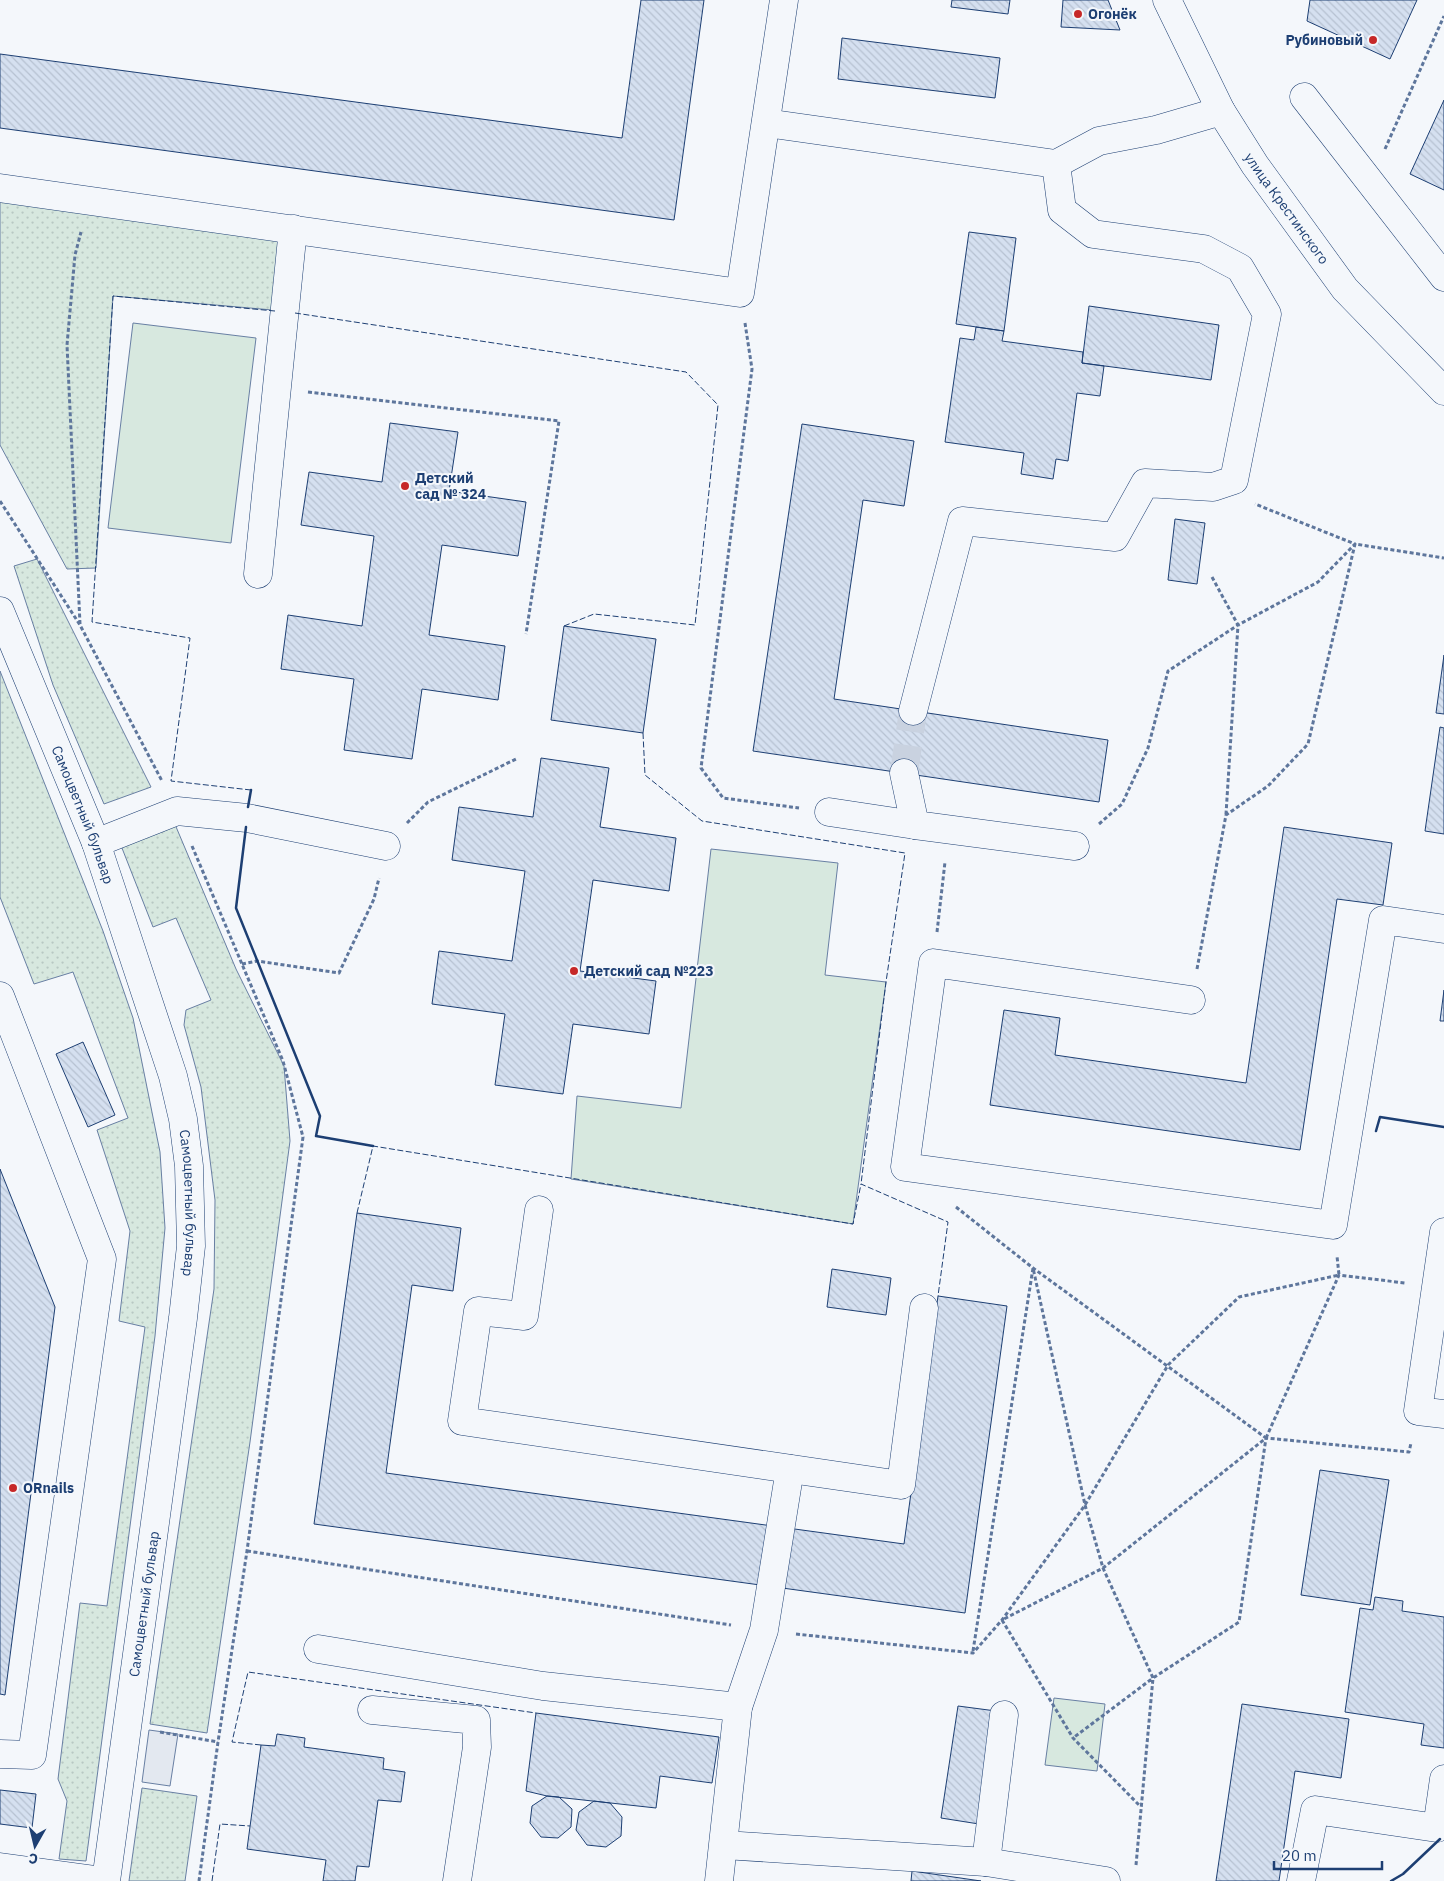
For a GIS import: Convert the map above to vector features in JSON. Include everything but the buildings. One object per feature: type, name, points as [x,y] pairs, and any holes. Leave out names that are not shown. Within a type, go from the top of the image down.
[{"type":"street","points":[[0,188],[740,294],[784,0]]},
{"type":"street","name":"улица Крестинского","points":[[1167,0],[1221,111],[1255,165],[1345,289],[1444,391]]},
{"type":"street","points":[[1304,96],[1444,277]]},
{"type":"street","points":[[766,123],[1056,164],[1099,141],[1156,130],[1221,111]]},
{"type":"street","points":[[913,711],[962,521],[1116,537],[1145,483],[1213,487],[1234,480],[1267,314],[1240,268],[1204,249],[1093,234],[1062,210],[1056,164]]},
{"type":"street","points":[[258,574],[293,230]]},
{"type":"street","name":"Самоцветный бульвар","points":[[0,611],[96,843],[173,1076],[183,1119],[189,1166],[191,1246],[183,1318],[104,1881]]},
{"type":"street","points":[[904,773],[915,825]]},
{"type":"street","points":[[96,843],[177,811],[247,818],[386,846]]},
{"type":"street","points":[[829,812],[1075,846]]},
{"type":"street","points":[[1191,1000],[933,963],[905,1167],[1333,1225],[1382,920],[1444,929]]},
{"type":"street","points":[[0,996],[102,1258],[32,1755],[0,1754]]},
{"type":"street","points":[[539,1210],[524,1316],[478,1311],[462,1421],[900,1485],[924,1308]]},
{"type":"street","points":[[1431,1412],[1436,1287],[1444,1232]]},
{"type":"street","points":[[719,1881],[738,1707],[764,1630],[790,1469]]},
{"type":"street","points":[[318,1649],[543,1686],[738,1707]]},
{"type":"street","points":[[372,1710],[476,1720],[477,1747],[458,1881]]},
{"type":"street","points":[[986,1862],[1004,1714]]},
{"type":"street","points":[[1301,1881],[1315,1810],[1437,1828],[1444,1779]]},
{"type":"street","points":[[724,1845],[986,1862],[1106,1881]]},
{"type":"street","points":[[0,1867],[104,1881]]},
{"type":"path","points":[[1370,181],[1444,16]]},
{"type":"path","points":[[80,625],[67,345],[75,255],[88,200]]},
{"type":"path","points":[[740,294],[752,369],[701,768],[723,798],[829,812]]},
{"type":"path","points":[[277,388],[559,421],[526,634]]},
{"type":"path","points":[[1213,487],[1355,544],[1444,558]]},
{"type":"path","points":[[0,501],[80,625],[177,811],[283,1061],[303,1137],[200,1881]]},
{"type":"path","points":[[1075,846],[1122,804],[1148,748],[1168,672],[1238,625],[1318,582],[1355,544]]},
{"type":"path","points":[[1226,815],[1268,786],[1308,744],[1355,544]]},
{"type":"path","points":[[1191,1000],[1226,815],[1238,625],[1212,578]]},
{"type":"path","points":[[938,926],[942,891]]},
{"type":"path","points":[[950,1203],[1032,1268],[1266,1438],[1409,1452],[1431,1412]]},
{"type":"path","points":[[1032,1268],[1085,1505],[1103,1568],[1153,1678],[1135,1872]]},
{"type":"path","points":[[973,1653],[1032,1268]]},
{"type":"path","points":[[973,1653],[1002,1620],[1085,1505],[1168,1365],[1239,1297],[1339,1275],[1436,1287]]},
{"type":"path","points":[[1073,1738],[1153,1678],[1239,1622],[1266,1438],[1339,1275]]},
{"type":"path","points":[[1002,1620],[1103,1568],[1266,1438]]},
{"type":"path","points":[[247,1552],[764,1630],[973,1653]]},
{"type":"path","points":[[1002,1620],[1073,1738],[1141,1806]]},
{"type":"path","points":[[158,1732],[218,1742]]},
{"type":"shaded area","points":[[0,185],[285,228],[284,311],[113,296],[96,568],[67,569],[0,445]]},
{"type":"shaded area","points":[[133,323],[256,338],[231,543],[108,528]]},
{"type":"shaded area","points":[[37,559],[151,787],[104,804],[53,685],[14,566]]},
{"type":"shaded area","points":[[0,671],[103,931],[133,1018],[160,1152],[165,1228],[155,1336],[86,1861],[59,1859],[67,1801],[58,1779],[80,1603],[107,1606],[145,1327],[119,1321],[130,1231],[97,1130],[128,1118],[73,972],[34,984],[0,897]]},
{"type":"shaded area","points":[[174,822],[236,969],[284,1066],[290,1141],[250,1442],[207,1733],[150,1724],[214,1289],[215,1200],[201,1087],[184,1025],[186,1010],[211,1000],[176,918],[153,927],[120,843]]},
{"type":"shaded area","points":[[711,849],[838,863],[825,975],[886,982],[853,1224],[571,1179],[577,1096],[681,1108]]},
{"type":"shaded area","points":[[1054,1698],[1105,1704],[1097,1771],[1045,1765]]},
{"type":"shaded area","points":[[149,1730],[178,1734],[170,1786],[142,1782]]},
{"type":"shaded area","points":[[142,1788],[197,1796],[185,1881],[129,1881]]},
{"type":"tunnel","points":[[904,773],[913,711]]},
{"type":"fence","points":[[251,790],[171,781],[190,638],[92,622],[113,296],[275,311]]},
{"type":"fence","points":[[295,313],[686,372],[718,405],[695,625],[594,614],[564,626]]},
{"type":"fence","points":[[643,733],[645,775],[702,821],[905,853],[886,982],[861,1184]]},
{"type":"fence","points":[[357,1213],[373,1146],[853,1224],[861,1184],[948,1222],[938,1296]]},
{"type":"fence","points":[[261,1745],[232,1742],[248,1672],[536,1713]]},
{"type":"fence","points":[[212,1881],[220,1824],[250,1826]]},
{"type":"wall","points":[[248,807],[251,790]]},
{"type":"wall","points":[[246,827],[236,908],[320,1116],[316,1136],[373,1146]]},
{"type":"wall","points":[[1376,1131],[1380,1117],[1444,1127]]},
{"type":"wall","points":[[1391,1881],[1403,1874],[1440,1839]]},
{"type":"place","name":"Огонёк","points":[[1078,14]]},
{"type":"place","name":"Рубиновый","points":[[1373,40]]},
{"type":"place","name":"Детский сад № 324","points":[[405,486]]},
{"type":"place","name":"Детский сад №223","points":[[574,971]]},
{"type":"place","name":"ORnails","points":[[13,1488]]}]
